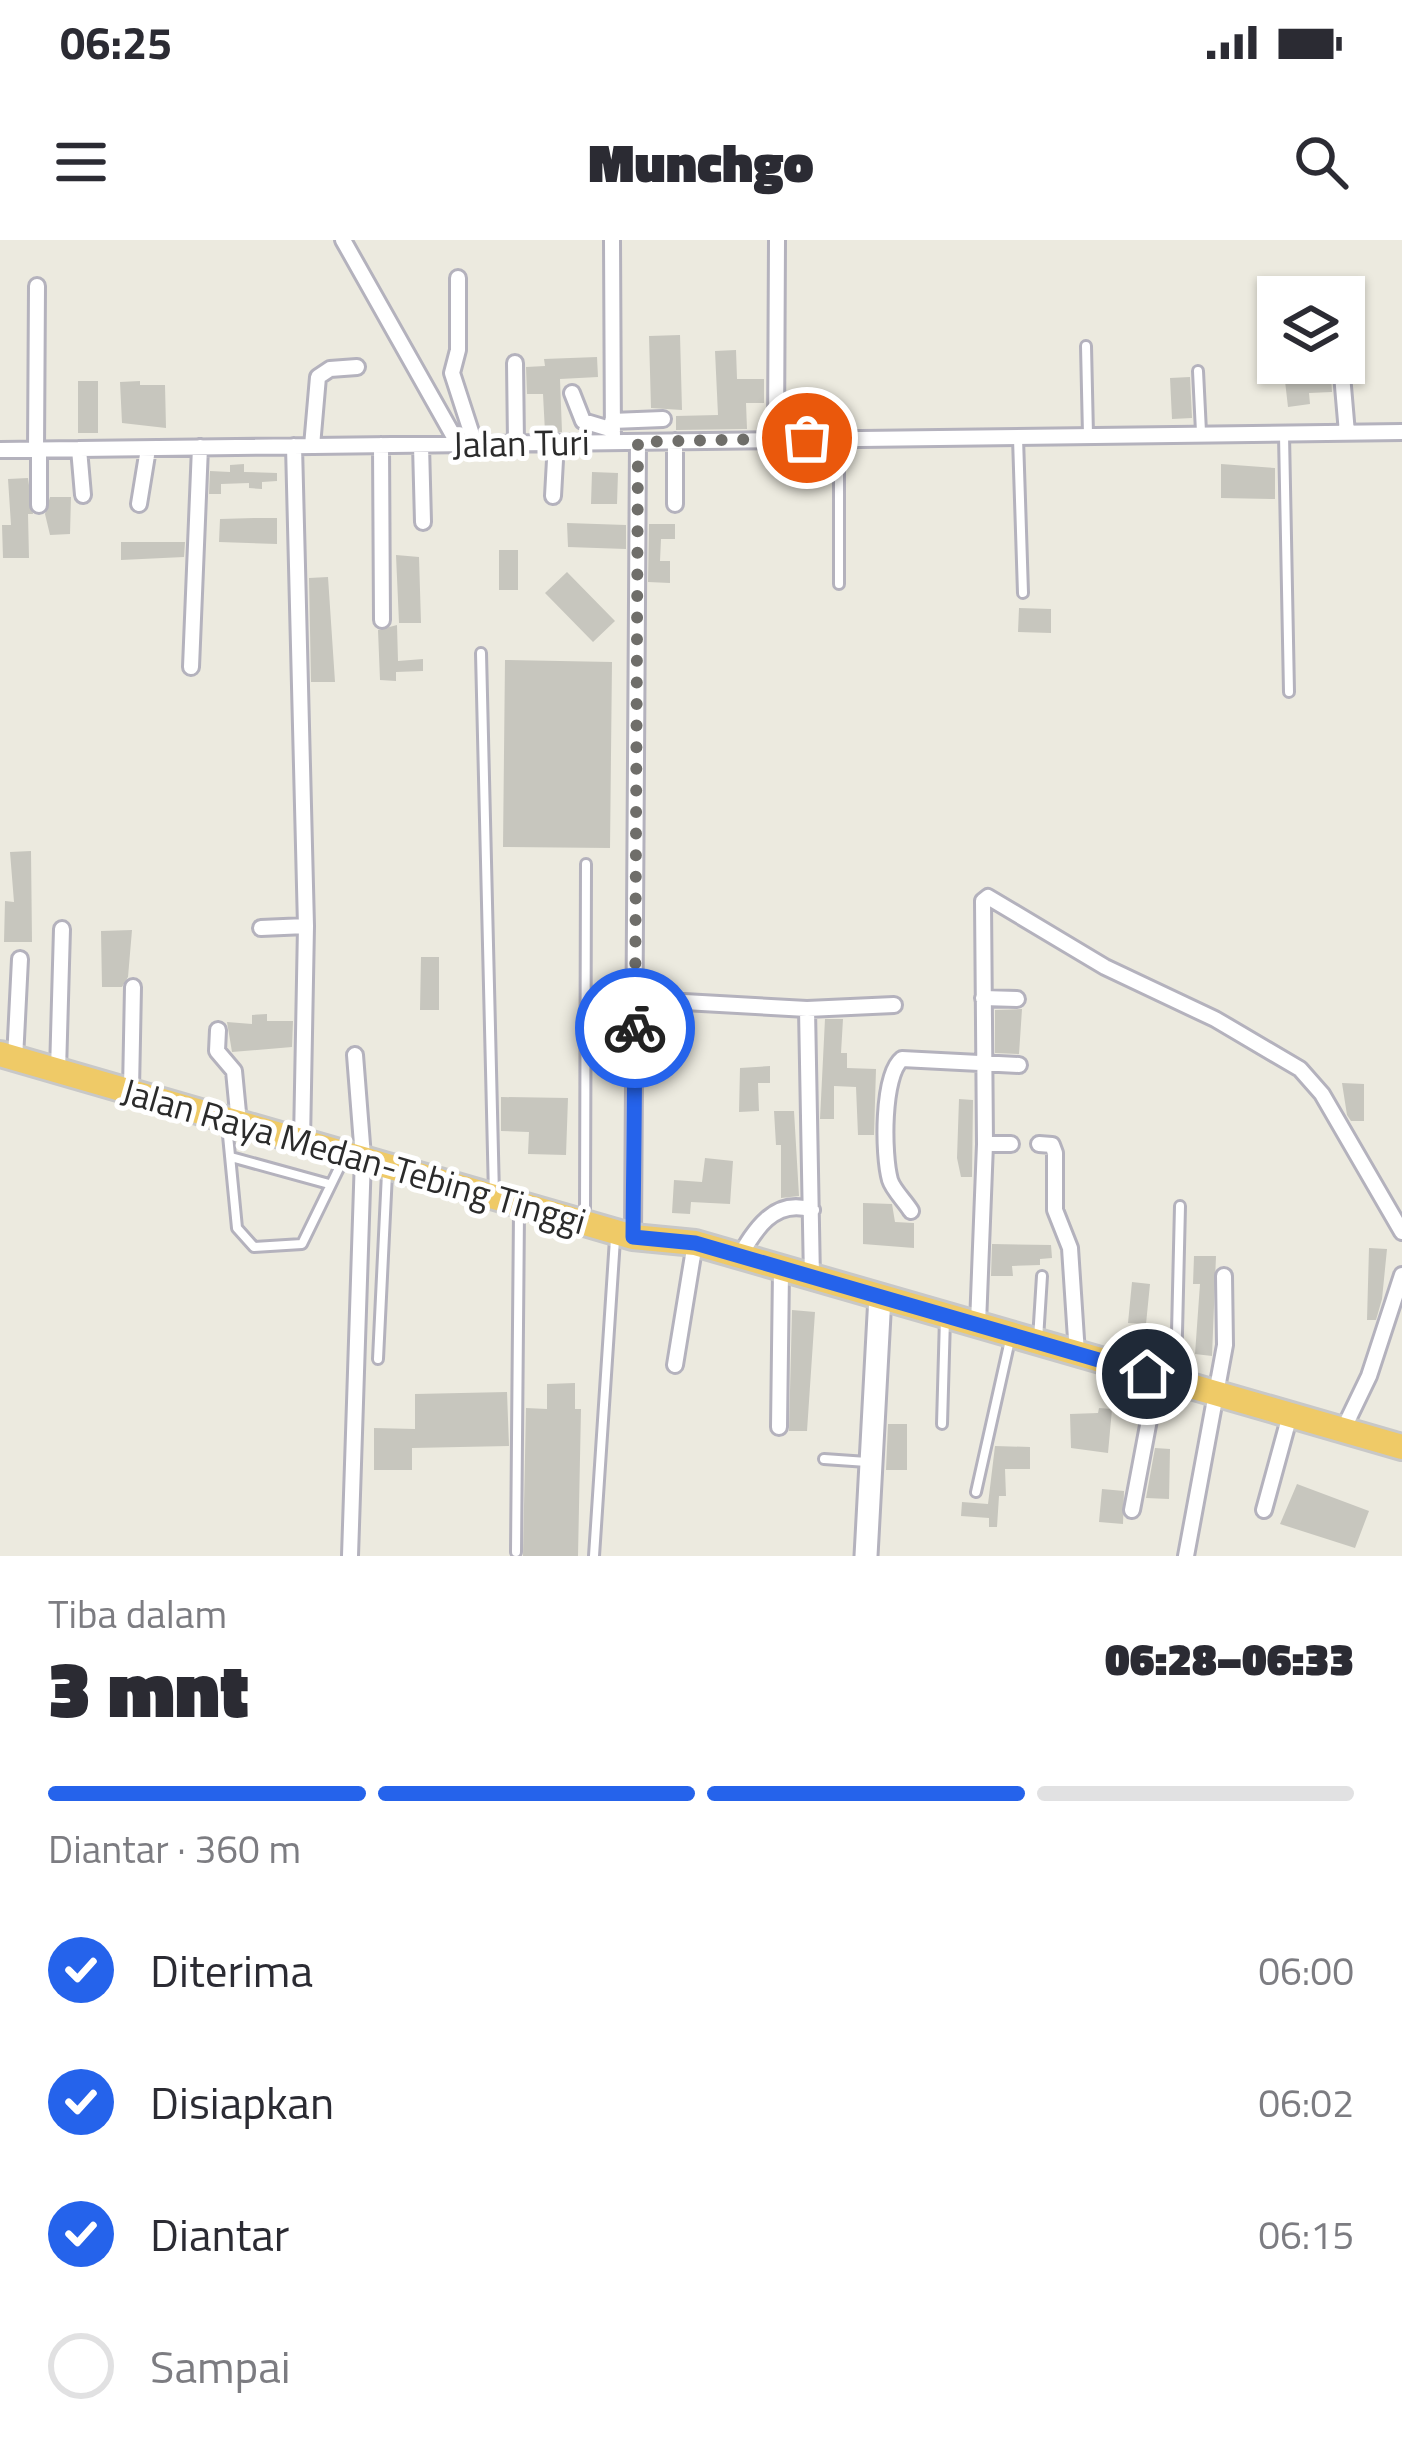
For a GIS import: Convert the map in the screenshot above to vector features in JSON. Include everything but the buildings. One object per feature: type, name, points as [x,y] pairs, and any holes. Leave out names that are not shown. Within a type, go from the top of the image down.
[{"type":"highway","name":"Jalan Raya Medan-Tebing Tinggi","points":[[8,1056],[624,1234],[695,1243],[1402,1447]]},
{"type":"street","points":[[343,240],[458,444]]},
{"type":"street","points":[[612,240],[612,431]]},
{"type":"street","points":[[776,437],[777,240]]},
{"type":"street","points":[[458,278],[458,350],[452,373],[475,444]]},
{"type":"street","points":[[37,286],[39,505]]},
{"type":"street","points":[[514,363],[516,443]]},
{"type":"street","points":[[312,446],[318,377],[330,368],[357,367]]},
{"type":"street","points":[[1343,384],[1347,434]]},
{"type":"street","points":[[572,393],[583,421],[612,431],[663,418]]},
{"type":"street","name":"Jalan Turi","points":[[0,450],[556,442],[612,431],[638,442],[1402,432]]},
{"type":"street","points":[[675,441],[675,504]]},
{"type":"street","points":[[554,496],[556,442]]},
{"type":"street","points":[[624,1234],[638,442]]},
{"type":"street","points":[[381,445],[382,620]]},
{"type":"street","points":[[421,445],[423,522]]},
{"type":"street","points":[[294,446],[306,926],[302,1141]]},
{"type":"street","points":[[191,667],[200,447]]},
{"type":"street","points":[[79,449],[83,495]]},
{"type":"street","points":[[139,503],[148,449]]},
{"type":"street","points":[[978,1324],[985,1144],[983,901],[988,897],[1105,967],[1215,1019],[1300,1069],[1322,1094],[1402,1232]]},
{"type":"street","points":[[261,928],[306,926]]},
{"type":"street","points":[[58,1071],[62,928]]},
{"type":"street","points":[[8,1056],[20,959]]},
{"type":"street","points":[[131,1090],[134,987]]},
{"type":"street","points":[[982,998],[1017,999]]},
{"type":"street","points":[[684,1002],[807,1009],[894,1005]]},
{"type":"street","points":[[807,1009],[812,1279]]},
{"type":"street","points":[[218,1030],[217,1051],[234,1072],[232,1120]]},
{"type":"street","points":[[350,1556],[355,1055]]},
{"type":"street","points":[[911,1211],[890,1178],[890,1071],[902,1059],[1019,1065]]},
{"type":"street","points":[[985,1144],[1011,1144]]},
{"type":"street","points":[[1039,1144],[1052,1145],[1055,1153],[1055,1210],[1070,1248],[1077,1354]]},
{"type":"street","points":[[738,1259],[759,1223],[785,1208],[812,1210]]},
{"type":"street","points":[[675,1365],[695,1243]]},
{"type":"street","points":[[778,1427],[781,1271]]},
{"type":"street","points":[[1343,1430],[1369,1376],[1402,1275]]},
{"type":"street","points":[[1186,1556],[1227,1323],[1224,1276]]},
{"type":"street","points":[[866,1556],[880,1296]]},
{"type":"street","points":[[1132,1510],[1149,1420],[1147,1374]]},
{"type":"street","points":[[1264,1510],[1290,1415]]},
{"type":"lane","points":[[1086,346],[1088,435]]},
{"type":"lane","points":[[1198,371],[1202,434]]},
{"type":"lane","points":[[1284,435],[1288,692]]},
{"type":"lane","points":[[1018,436],[1023,593]]},
{"type":"lane","points":[[839,439],[839,584]]},
{"type":"lane","points":[[481,653],[507,1200],[516,1552]]},
{"type":"lane","points":[[585,1223],[586,864]]},
{"type":"lane","points":[[232,1120],[237,1228],[254,1247],[288,1249],[302,1244],[329,1184],[355,1155]]},
{"type":"lane","points":[[231,1157],[329,1184]]},
{"type":"lane","points":[[378,1359],[388,1166]]},
{"type":"lane","points":[[1175,1383],[1180,1206]]},
{"type":"lane","points":[[594,1556],[624,1234]]},
{"type":"lane","points":[[1038,1340],[1042,1276]]},
{"type":"lane","points":[[942,1424],[945,1315]]},
{"type":"lane","points":[[976,1492],[1011,1332]]},
{"type":"lane","points":[[824,1459],[869,1462]]},
{"type":"way so far","points":[[635,1028],[638,442],[807,438]]},
{"type":"route","points":[[635,1028],[633,1237],[695,1243],[1147,1374]]}]
